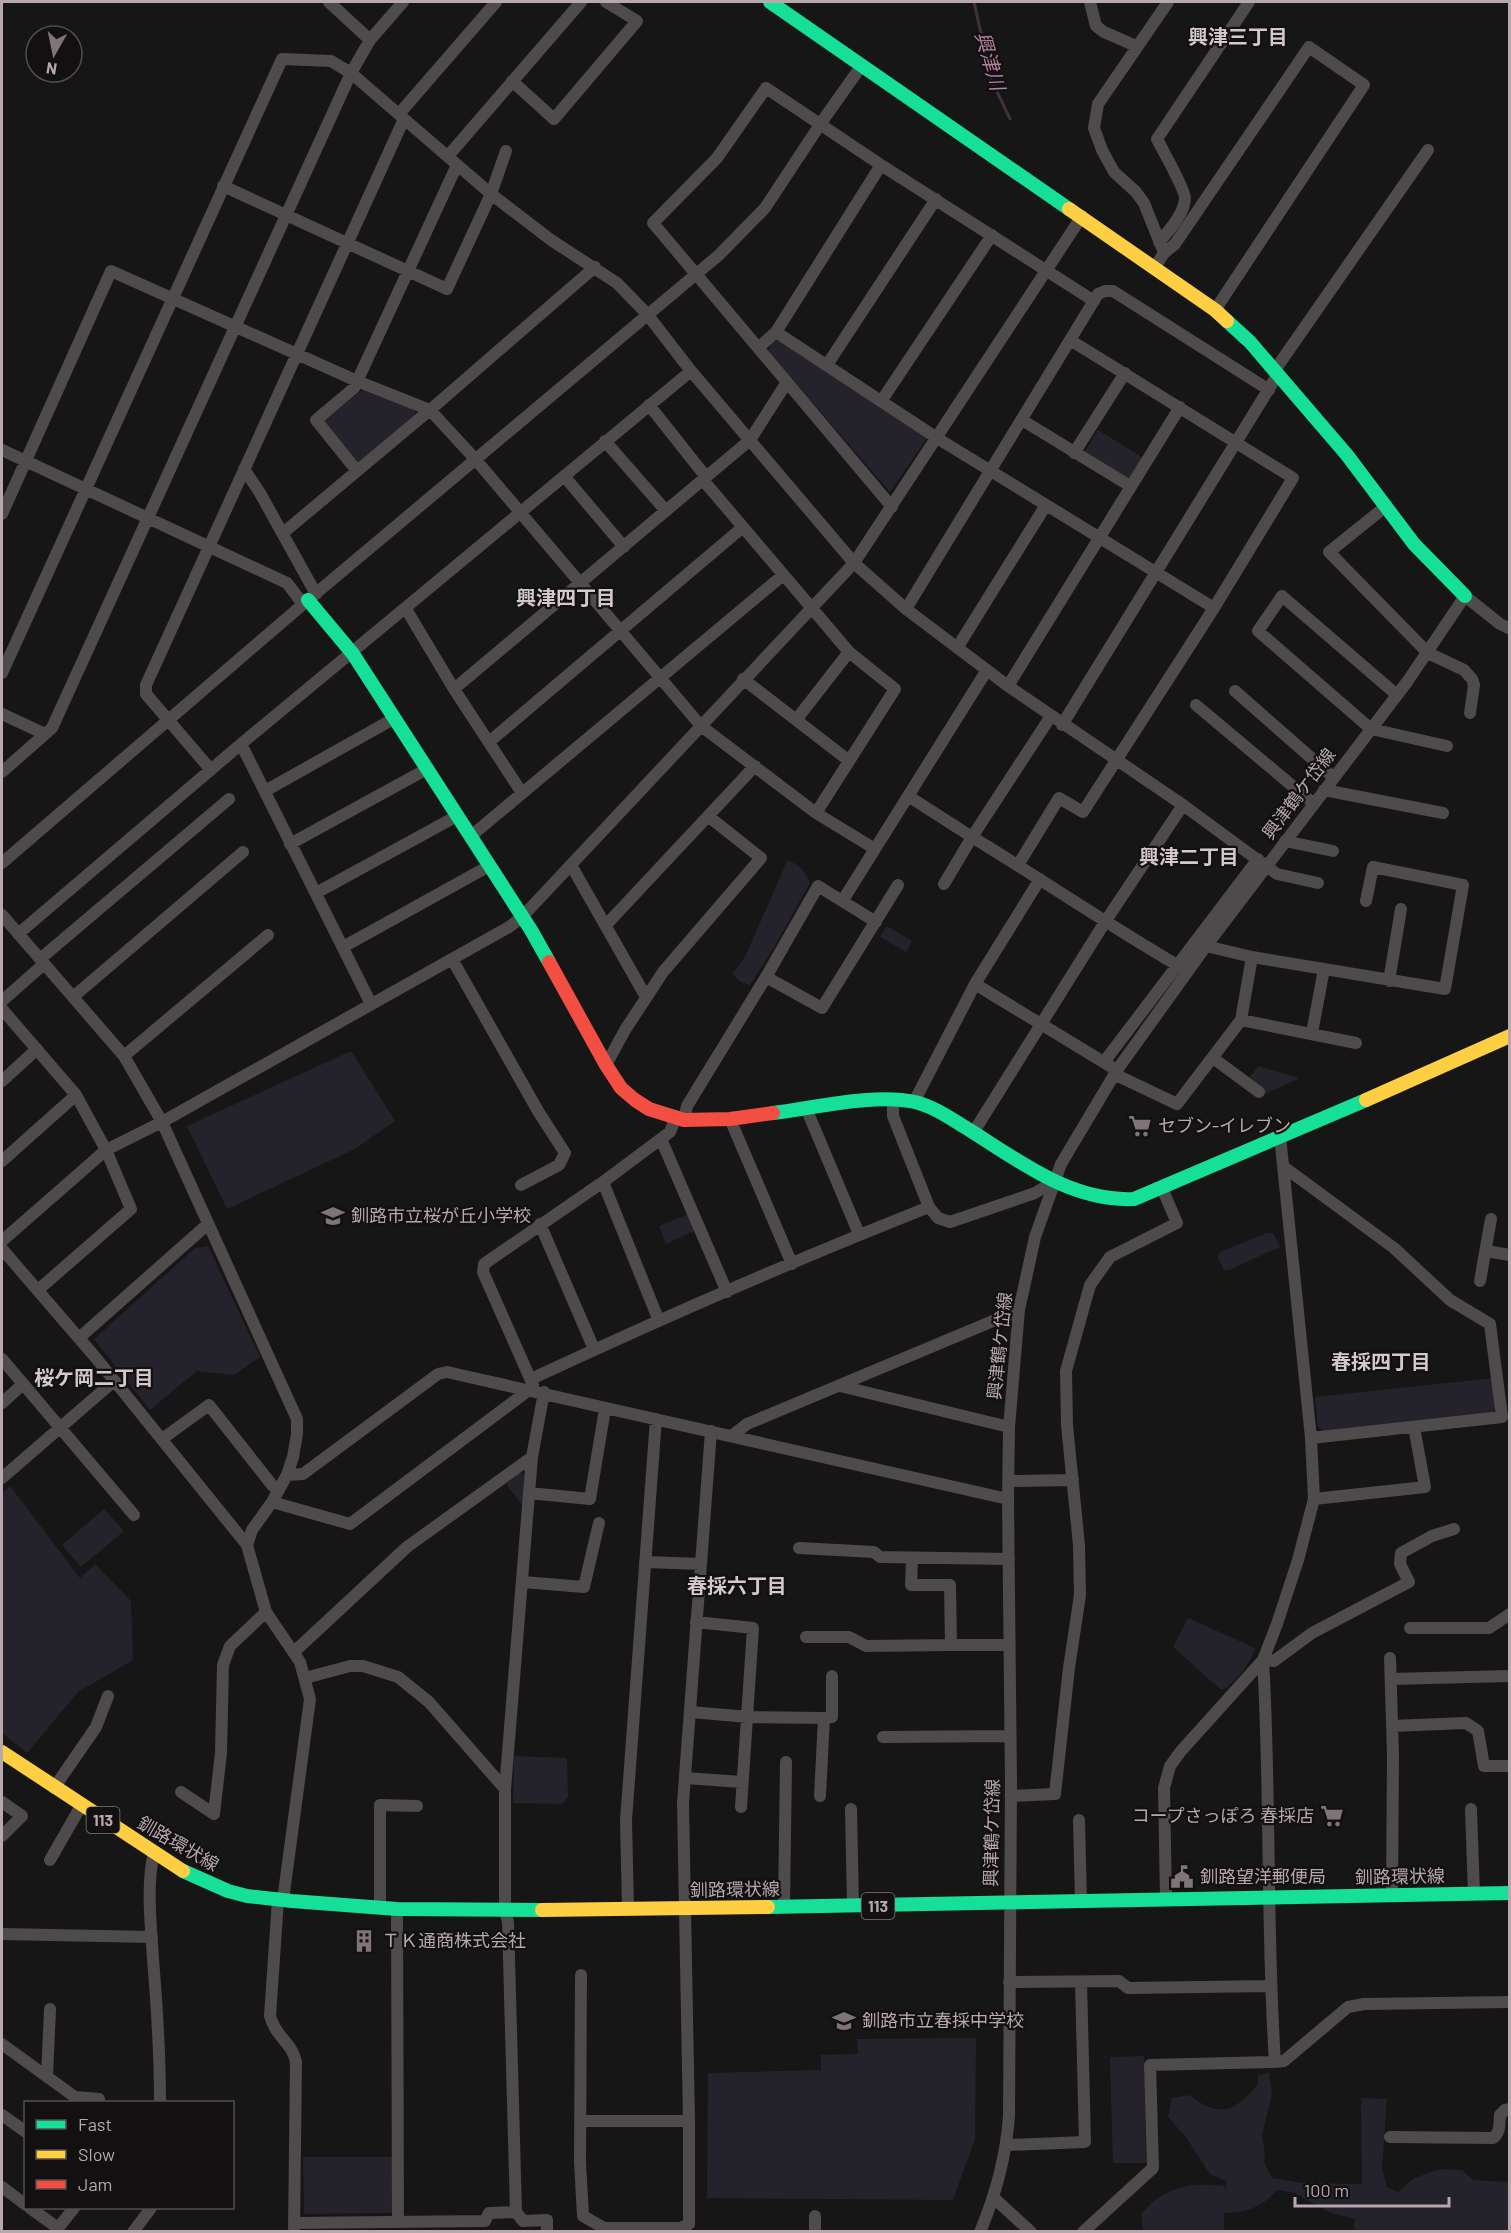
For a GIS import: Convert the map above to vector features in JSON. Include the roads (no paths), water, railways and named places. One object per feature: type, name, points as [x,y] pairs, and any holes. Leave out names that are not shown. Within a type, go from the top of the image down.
[{"type":"street","points":[[329,2],[370,40]]},
{"type":"street","points":[[2,772],[52,728],[351,73],[370,40],[404,2]]},
{"type":"street","points":[[211,770],[146,694],[146,685],[297,354],[402,116],[496,2]]},
{"type":"street","points":[[357,471],[316,420],[354,388],[408,270],[453,160],[512,81],[581,2]]},
{"type":"street","points":[[512,81],[554,119],[637,21],[606,2]]},
{"type":"street","points":[[770,2],[1215,310],[1250,342],[1347,455],[1414,544],[1465,596],[1509,629]]},
{"type":"street","points":[[1090,2],[1096,26],[1136,46]]},
{"type":"street","points":[[1162,247],[1144,203],[1114,172],[1101,150],[1094,128],[1098,104],[1168,2]]},
{"type":"street","points":[[1155,267],[1167,234],[1184,207],[1185,196],[1157,139],[1249,2]]},
{"type":"street","points":[[1162,247],[1175,244],[1309,47],[1364,85],[1215,310]]},
{"type":"street","points":[[2,673],[282,59],[331,61],[351,73],[491,194],[551,240],[617,283],[647,314],[691,371],[854,563],[906,609],[1008,686],[1183,805],[1263,862],[1276,874],[1318,883]]},
{"type":"street","points":[[2,863],[309,599],[741,235],[765,208],[862,65]]},
{"type":"street","points":[[892,507],[652,223],[717,158],[766,88],[881,165],[1094,301]]},
{"type":"street","points":[[1062,724],[1269,390],[1276,372],[1428,150]]},
{"type":"street","points":[[224,186],[447,289],[491,194],[506,151]]},
{"type":"street","points":[[758,348],[776,332],[881,165]]},
{"type":"street","points":[[827,365],[936,199]]},
{"type":"street","points":[[2,1242],[106,1150],[162,1122],[509,927],[522,917],[854,563],[1082,216]]},
{"type":"street","points":[[882,400],[992,235]]},
{"type":"street","points":[[283,533],[595,267]]},
{"type":"street","points":[[2,514],[111,271],[357,381],[430,410],[522,513],[701,726],[816,813],[875,849]]},
{"type":"street","points":[[906,609],[1098,294],[1113,291],[1269,390]]},
{"type":"street","points":[[776,332],[938,438],[1214,608]]},
{"type":"street","points":[[1018,865],[1059,798],[1083,812],[1214,608],[1293,478],[1070,340]]},
{"type":"street","points":[[18,934],[241,744],[353,654],[691,371]]},
{"type":"street","points":[[1074,453],[1125,373]]},
{"type":"street","points":[[454,688],[750,440],[787,382]]},
{"type":"street","points":[[649,405],[704,479],[810,609],[849,652],[894,689],[816,813]]},
{"type":"street","points":[[1008,686],[1180,407]]},
{"type":"street","points":[[1022,420],[1130,486]]},
{"type":"street","points":[[605,441],[666,511]]},
{"type":"street","points":[[2,450],[287,583],[309,599],[353,654],[471,836],[522,917],[621,1088],[649,1109],[680,1120],[730,1119],[806,1108],[893,1100],[914,1102],[937,1110],[1066,1188],[1114,1200],[1134,1199],[1425,1075],[1509,1036]]},
{"type":"street","points":[[244,469],[283,533],[309,599]]},
{"type":"street","points":[[564,476],[624,547]]},
{"type":"street","points":[[957,648],[1046,505]]},
{"type":"street","points":[[1385,507],[1329,552],[1428,653],[1464,670],[1472,679],[1474,685],[1470,713]]},
{"type":"street","points":[[489,742],[743,527]]},
{"type":"street","points":[[471,836],[782,576]]},
{"type":"street","points":[[1397,695],[1282,596],[1258,631],[1371,729],[1447,746]]},
{"type":"street","name":"興津鶴ケ岱線","points":[[980,2232],[994,2198],[1007,2145],[1009,2116],[1011,1796],[1009,1427],[1019,1310],[1035,1238],[1061,1164],[1115,1072],[1263,862],[1285,841],[1334,778],[1428,653],[1465,596]]},
{"type":"street","points":[[406,609],[522,793]]},
{"type":"street","points":[[796,720],[849,652]]},
{"type":"street","points":[[843,900],[987,670]]},
{"type":"street","points":[[743,679],[848,760]]},
{"type":"street","points":[[1235,691],[1334,778]]},
{"type":"street","points":[[1196,705],[1314,804]]},
{"type":"street","points":[[2,714],[45,734]]},
{"type":"street","points":[[944,884],[1051,716]]},
{"type":"street","points":[[265,791],[395,717]]},
{"type":"street","points":[[241,744],[371,1004]]},
{"type":"street","points":[[606,924],[755,766]]},
{"type":"street","points":[[290,844],[426,769]]},
{"type":"street","points":[[1324,790],[1443,813]]},
{"type":"street","points":[[908,796],[1105,922],[1177,965]]},
{"type":"street","points":[[2,1001],[42,961],[229,799]]},
{"type":"street","points":[[973,1133],[1105,922],[1183,805]]},
{"type":"street","points":[[316,893],[457,816]]},
{"type":"street","points":[[606,1065],[625,1030],[663,972],[761,858],[708,816]]},
{"type":"street","points":[[1285,841],[1333,851]]},
{"type":"street","points":[[73,997],[243,852]]},
{"type":"street","points":[[1104,1062],[1177,965],[1263,862]]},
{"type":"street","points":[[571,865],[646,997]]},
{"type":"street","points":[[343,947],[489,866]]},
{"type":"street","points":[[1206,946],[1252,957],[1445,989],[1463,885],[1373,867],[1366,901]]},
{"type":"street","points":[[914,1102],[975,984],[1040,879]]},
{"type":"street","points":[[766,977],[822,1008],[898,885]]},
{"type":"street","points":[[547,2232],[547,2220],[523,2221],[516,2212],[508,1922],[505,1911],[505,1790],[523,1582],[535,1388],[483,1272],[484,1264],[603,1182],[670,1132],[680,1120],[818,886],[876,922]]},
{"type":"street","points":[[1389,981],[1401,909]]},
{"type":"street","points":[[2,915],[124,1056],[162,1122],[297,1419],[293,1457],[287,1475],[272,1502],[252,1530],[248,1545]]},
{"type":"street","points":[[124,1056],[268,935]]},
{"type":"street","points":[[975,984],[1104,1062],[1115,1072],[1177,1104],[1241,1020],[1252,957]]},
{"type":"street","points":[[452,959],[538,1111],[565,1153],[558,1165],[521,1185]]},
{"type":"street","points":[[1312,1033],[1324,969]]},
{"type":"street","points":[[2,1009],[76,1095],[106,1150],[131,1209],[38,1290]]},
{"type":"street","points":[[1241,1020],[1356,1043]]},
{"type":"street","points":[[2,1081],[38,1049]]},
{"type":"street","points":[[1213,1058],[1259,1092]]},
{"type":"street","points":[[2,1161],[76,1095]]},
{"type":"street","points":[[893,1100],[893,1116],[929,1207],[938,1218],[950,1222],[1035,1193],[1053,1182]]},
{"type":"street","points":[[806,1108],[859,1234]]},
{"type":"street","points":[[730,1119],[792,1264]]},
{"type":"street","points":[[1166,1899],[1164,1788],[1170,1766],[1263,1660],[1298,1560],[1314,1499],[1311,1438],[1280,1136]]},
{"type":"street","points":[[661,1139],[727,1292]]},
{"type":"street","points":[[1284,1167],[1394,1248],[1450,1300],[1490,1324],[1502,1417],[1311,1438]]},
{"type":"street","points":[[603,1182],[659,1321]]},
{"type":"street","points":[[1011,1796],[1055,1794],[1069,1668],[1080,1595],[1079,1545],[1067,1425],[1066,1371],[1090,1286],[1110,1257],[1177,1223],[1162,1188]]},
{"type":"street","points":[[272,1502],[350,1524],[535,1388],[594,1349],[859,1234],[929,1207]]},
{"type":"street","points":[[1480,1281],[1491,1219]]},
{"type":"street","points":[[79,1338],[208,1224]]},
{"type":"street","points":[[540,1224],[594,1349]]},
{"type":"street","points":[[2,1249],[79,1338],[248,1545],[266,1612],[294,1652],[305,1678],[310,1699],[308,1721],[281,1900],[270,2016],[273,2029],[294,2052],[296,2062],[294,2227],[399,2222],[485,2226],[489,2213],[516,2212]]},
{"type":"street","points":[[1486,1251],[1509,1255]]},
{"type":"street","points":[[733,1435],[747,1424],[1019,1310]]},
{"type":"street","points":[[2,1359],[134,1515]]},
{"type":"street","points":[[287,1475],[303,1474],[438,1374],[447,1372],[535,1388],[605,1409],[733,1435],[1008,1499]]},
{"type":"street","points":[[2,1478],[114,1381]]},
{"type":"street","points":[[2,1403],[23,1384]]},
{"type":"street","points":[[840,1386],[1009,1427]]},
{"type":"street","points":[[162,1439],[209,1405],[272,1485],[279,1490]]},
{"type":"street","points":[[529,1493],[590,1499],[605,1409]]},
{"type":"street","points":[[628,1909],[626,1820],[657,1419]]},
{"type":"street","points":[[1314,1499],[1425,1487],[1414,1427]]},
{"type":"street","points":[[581,1975],[580,2121],[583,2216],[604,2228],[680,2230],[689,2224],[683,1803],[711,1431]]},
{"type":"street","points":[[294,1652],[406,1547],[532,1457]]},
{"type":"street","points":[[1009,1481],[1073,1480]]},
{"type":"street","points":[[523,1582],[584,1587],[600,1523]]},
{"type":"street","points":[[1263,1660],[1274,1661],[1312,1633],[1409,1582],[1400,1564],[1401,1553],[1432,1536],[1454,1529]]},
{"type":"street","points":[[799,1548],[874,1552],[880,1557],[1009,1559]]},
{"type":"street","points":[[912,1558],[911,1585],[950,1585],[951,1646]]},
{"type":"street","points":[[645,1562],[701,1564]]},
{"type":"street","points":[[181,1792],[213,1814],[221,1753],[223,1665],[230,1646],[266,1612]]},
{"type":"street","points":[[1410,1628],[1489,1628],[1509,1614]]},
{"type":"street","points":[[696,1622],[753,1628],[741,1807]]},
{"type":"street","points":[[806,1637],[849,1637],[866,1646],[1009,1645]]},
{"type":"street","points":[[1390,1658],[1392,1895]]},
{"type":"street","points":[[1263,1660],[1268,1735],[1270,1986],[1275,2062]]},
{"type":"street","points":[[305,1678],[350,1666],[363,1665],[398,1677],[429,1702],[505,1790]]},
{"type":"street","points":[[691,1712],[748,1717],[832,1717],[832,1676]]},
{"type":"street","points":[[1391,1679],[1509,1676]]},
{"type":"street","points":[[54,1788],[96,1727],[108,1696]]},
{"type":"street","points":[[820,1796],[824,1718]]},
{"type":"street","points":[[1392,1726],[1466,1723],[1478,1731],[1484,1766],[1509,1766]]},
{"type":"street","points":[[883,1737],[1010,1736]]},
{"type":"street","name":"釧路環状線","points":[[2,1752],[177,1868],[207,1884],[247,1896],[281,1900],[397,1909],[505,1911],[1009,1904],[1509,1893]]},
{"type":"street","points":[[784,1907],[786,1762]]},
{"type":"street","points":[[685,1778],[742,1782]]},
{"type":"street","points":[[2,1802],[22,1816],[2,1836]]},
{"type":"street","points":[[380,1908],[380,1805],[417,1806]]},
{"type":"street","points":[[50,1860],[81,1806]]},
{"type":"street","points":[[851,1809],[853,1906]]},
{"type":"street","points":[[1471,1809],[1474,1894]]},
{"type":"street","points":[[1079,1820],[1081,1902]]},
{"type":"street","points":[[154,1853],[151,1866],[152,1937],[160,2101]]},
{"type":"street","points":[[397,1909],[399,2222]]},
{"type":"street","points":[[2,1934],[152,1937]]},
{"type":"street","points":[[1010,1982],[1119,1980],[1128,1988],[1270,1986]]},
{"type":"street","points":[[1007,2145],[1084,2142],[1082,1982]]},
{"type":"street","points":[[1083,2232],[1153,2168],[1150,2065],[1284,2061],[1348,2007],[1364,2004],[1509,2002]]},
{"type":"street","points":[[47,2077],[50,2009]]},
{"type":"street","points":[[2,2044],[75,2097],[99,2099],[99,2101]]},
{"type":"street","points":[[1390,2137],[1493,2138],[1498,2134],[1500,2115],[1505,2109],[1509,2109]]},
{"type":"street","points":[[2,2115],[24,2131]]},
{"type":"street","points":[[580,2121],[689,2121]]},
{"type":"street","points":[[2,2187],[24,2204]]},
{"type":"street","points":[[994,2198],[1031,2232]]},
{"type":"street","points":[[31,2209],[57,2230],[73,2209]]},
{"type":"street","points":[[133,2232],[150,2209]]},
{"type":"street","points":[[815,2216],[815,2232]]},
{"type":"waterway","name":"興津川","points":[[974,2],[991,79],[1010,119]]},
{"type":"place","name":"セブン-イレブン","points":[[1140,1126]]},
{"type":"place","name":"釧路市立桜が丘小学校","points":[[333,1216]]},
{"type":"place","name":"コープさっぽろ 春採店","points":[[1332,1816]]},
{"type":"place","name":"釧路望洋郵便局","points":[[1182,1877]]},
{"type":"place","name":"ＴＫ通商株式会社","points":[[364,1941]]},
{"type":"place","name":"釧路市立春採中学校","points":[[844,2021]]},
{"type":"district","name":"興津三丁目","points":[[1238,37]]},
{"type":"district","name":"興津四丁目","points":[[566,598]]},
{"type":"district","name":"興津二丁目","points":[[1189,857]]},
{"type":"district","name":"春採四丁目","points":[[1381,1362]]},
{"type":"district","name":"桜ケ岡二丁目","points":[[94,1378]]},
{"type":"district","name":"春採六丁目","points":[[737,1586]]}]
